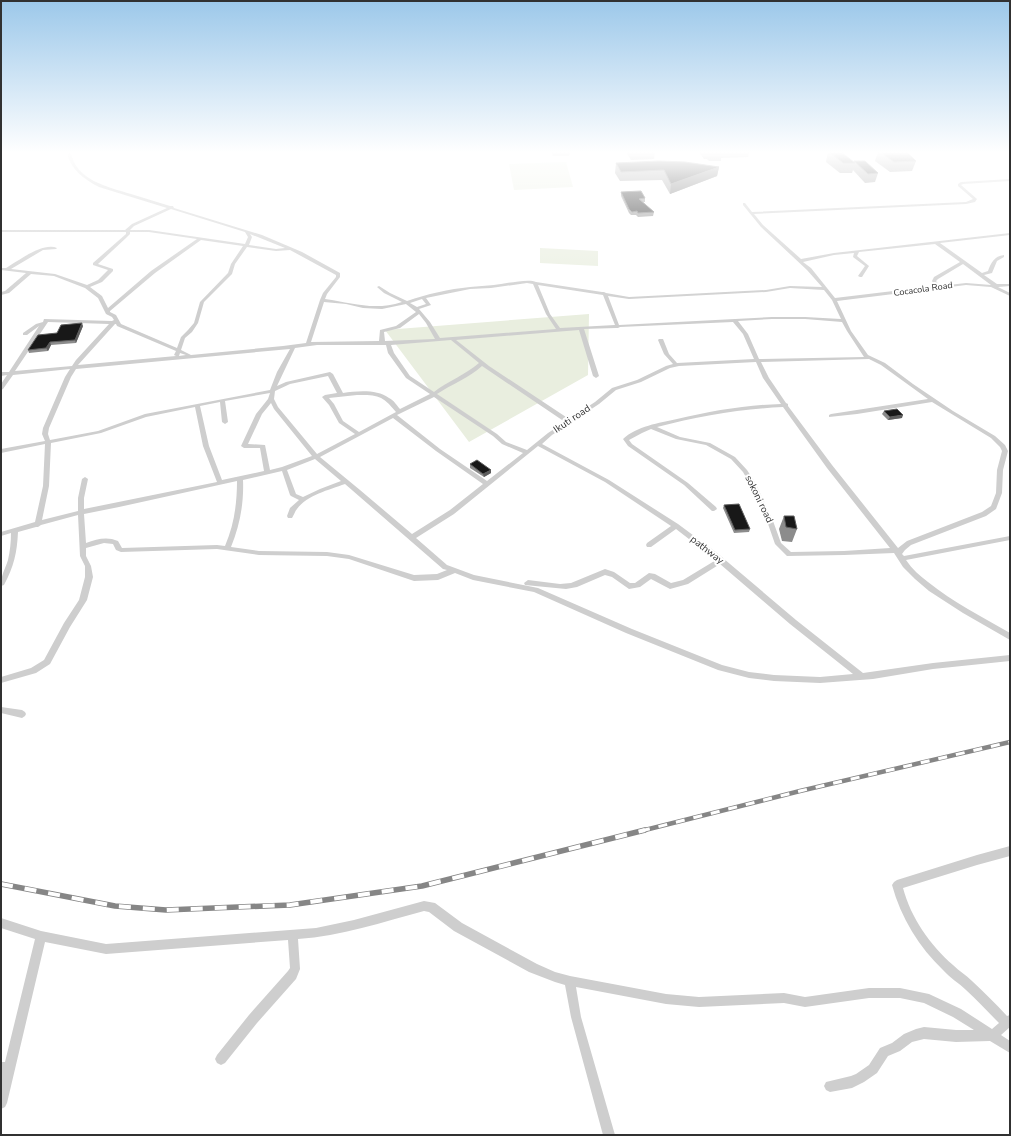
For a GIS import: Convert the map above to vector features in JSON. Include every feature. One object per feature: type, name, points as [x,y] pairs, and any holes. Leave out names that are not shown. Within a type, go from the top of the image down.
[{"type":"street","points":[[165,205],[270,240],[338,274],[338,277],[322,300],[308,344]]},
{"type":"street","points":[[745,205],[762,226],[800,261],[826,289],[834,300],[861,352],[868,358],[883,364],[934,400],[993,437],[1003,446],[1005,451],[1000,470],[999,493],[994,507],[984,514],[909,543],[902,548],[898,554]]},
{"type":"street","points":[[751,213],[762,211],[915,205]]},
{"type":"street","points":[[87,287],[98,282],[110,270],[95,264],[128,234],[127,231],[129,228],[137,222],[172,207]]},
{"type":"street","points":[[1,231],[153,232],[246,246],[280,250],[290,249]]},
{"type":"street","points":[[176,357],[183,337],[196,323],[202,302],[230,273],[235,261],[246,246],[250,237],[246,231]]},
{"type":"street","points":[[800,261],[822,256],[1010,234]]},
{"type":"street","points":[[107,311],[153,272],[200,239]]},
{"type":"street","points":[[937,243],[981,274],[994,286],[1010,285]]},
{"type":"street","points":[[8,269],[42,248],[55,248]]},
{"type":"street","points":[[857,252],[854,255],[867,266],[860,276]]},
{"type":"street","points":[[981,274],[990,272],[995,260],[1002,256]]},
{"type":"street","points":[[938,287],[934,281],[936,278],[963,262]]},
{"type":"street","points":[[1,269],[55,275],[87,287],[100,297],[107,311],[115,322],[129,330],[156,340],[191,356]]},
{"type":"street","points":[[1,294],[7,292],[30,272]]},
{"type":"street","points":[[322,300],[368,308],[382,308],[408,303],[423,297],[470,288],[534,282],[633,298],[766,292],[790,287],[826,289]]},
{"type":"street","points":[[534,282],[548,314],[559,330]]},
{"type":"street","name":"Cocacola Road","points":[[834,300],[966,284],[994,286],[1010,295]]},
{"type":"street","points":[[379,287],[388,294],[408,303],[417,310],[431,326],[438,339]]},
{"type":"street","points":[[604,293],[618,327]]},
{"type":"street","points":[[423,297],[429,305],[417,310],[398,327],[382,331],[385,343],[391,353],[408,377],[434,393],[460,413],[495,435],[504,443],[527,452]]},
{"type":"street","points":[[1,374],[293,347],[308,344],[385,343],[532,333],[581,328],[734,320],[799,318],[844,321]]},
{"type":"street","points":[[25,334],[46,320],[115,322]]},
{"type":"street","points":[[734,320],[750,339],[766,377],[830,468],[915,574],[931,588],[1010,637]]},
{"type":"street","points":[[1,388],[45,322]]},
{"type":"street","points":[[38,525],[46,486],[48,442],[45,434],[46,428],[74,367],[84,354],[115,322]]},
{"type":"street","points":[[581,328],[596,376]]},
{"type":"street","points":[[451,338],[482,363],[568,421]]},
{"type":"street","points":[[661,340],[667,354],[676,364]]},
{"type":"street","points":[[267,473],[264,446],[244,446],[259,414],[271,399],[272,391],[277,378],[293,347]]},
{"type":"street","name":"Ikuti road","points":[[412,538],[452,512],[527,452],[568,421],[597,403],[614,389],[639,381],[676,364],[758,360],[868,358]]},
{"type":"street","points":[[1,534],[81,512],[284,469],[316,457],[472,372],[482,363]]},
{"type":"street","points":[[1,451],[100,432],[145,416],[272,391],[288,383],[330,374],[341,395]]},
{"type":"street","points":[[358,434],[341,422],[331,404],[325,397],[368,394],[382,396],[389,400],[396,413],[438,450],[487,484]]},
{"type":"street","points":[[271,399],[316,457],[346,481],[445,567],[473,577],[534,590],[629,631],[721,668],[748,675],[794,680],[820,680],[862,677],[934,666],[1010,658]]},
{"type":"street","points":[[222,400],[225,422]]},
{"type":"street","points":[[831,416],[869,412],[910,402],[934,400]]},
{"type":"street","points":[[197,405],[203,437],[220,482]]},
{"type":"street","points":[[714,509],[686,484],[637,450],[626,440],[652,427],[720,411],[786,405]]},
{"type":"street","name":"sokoni road","points":[[652,427],[678,438],[708,444],[733,458],[745,471],[755,488],[770,521],[778,544],[789,554],[898,554]]},
{"type":"street","name":"pathway","points":[[538,444],[607,481],[676,526],[721,560],[793,622],[862,677]]},
{"type":"street","points":[[284,469],[293,495],[304,499]]},
{"type":"street","points":[[1,680],[33,671],[47,662],[67,625],[83,600],[87,590],[89,577],[88,566],[83,556],[81,512],[81,498],[85,479]]},
{"type":"street","points":[[227,548],[233,536],[240,504],[240,479]]},
{"type":"street","points":[[290,516],[294,508],[304,499],[346,481]]},
{"type":"street","points":[[649,545],[676,526]]},
{"type":"street","points":[[1,583],[14,554],[15,530]]},
{"type":"street","points":[[898,554],[1010,538]]},
{"type":"street","points":[[83,547],[93,543],[110,540],[116,543],[118,548],[121,550],[198,547],[227,548],[259,553],[305,553],[340,556],[414,578],[438,577],[453,571]]},
{"type":"street","points":[[528,583],[562,587],[569,586],[604,572],[619,579],[629,586],[637,585],[649,576],[652,576],[670,586],[685,582],[721,560]]},
{"type":"street","points":[[1,710],[22,714]]},
{"type":"street","points":[[830,1086],[852,1082],[860,1078],[873,1069],[884,1052],[896,1047],[908,1038],[916,1035],[993,1035],[1008,1022],[973,988],[946,966],[930,947],[909,917],[900,898],[897,885],[1010,851]]},
{"type":"street","points":[[1,923],[41,936],[106,949],[316,933],[354,925],[424,906],[431,907],[458,927],[533,968],[570,981],[666,999],[699,1002],[784,998],[805,1002],[869,993],[900,993],[925,998],[957,1013],[1010,1047]]},
{"type":"street","points":[[221,1059],[253,1019],[292,975],[295,969],[293,935]]},
{"type":"street","points":[[1,1103],[5,1068],[31,985],[41,936]]},
{"type":"street","points":[[570,981],[576,1017],[609,1135]]},
{"type":"shaded area","points":[[540,248],[598,251],[598,266],[540,263]]},
{"type":"shaded area","points":[[589,314],[588,375],[469,442],[385,330]]},
{"type":"building","points":[[627,205],[646,205],[654,212],[638,213],[637,211],[632,212]]},
{"type":"building","points":[[82,323],[75,340],[50,342],[46,348],[28,350],[38,335],[57,333],[61,325]]},
{"type":"building","points":[[897,409],[903,415],[890,417],[884,411]]},
{"type":"building","points":[[477,460],[491,470],[483,474],[470,464]]},
{"type":"building","points":[[739,504],[750,529],[735,530],[724,505]]},
{"type":"building","points":[[784,516],[794,516],[797,529],[786,527]]},
{"type":"railway","points":[[641,831],[800,791],[1010,742]]},
{"type":"railway","points":[[1,884],[115,906],[166,910],[290,905],[422,886],[645,830]]}]
